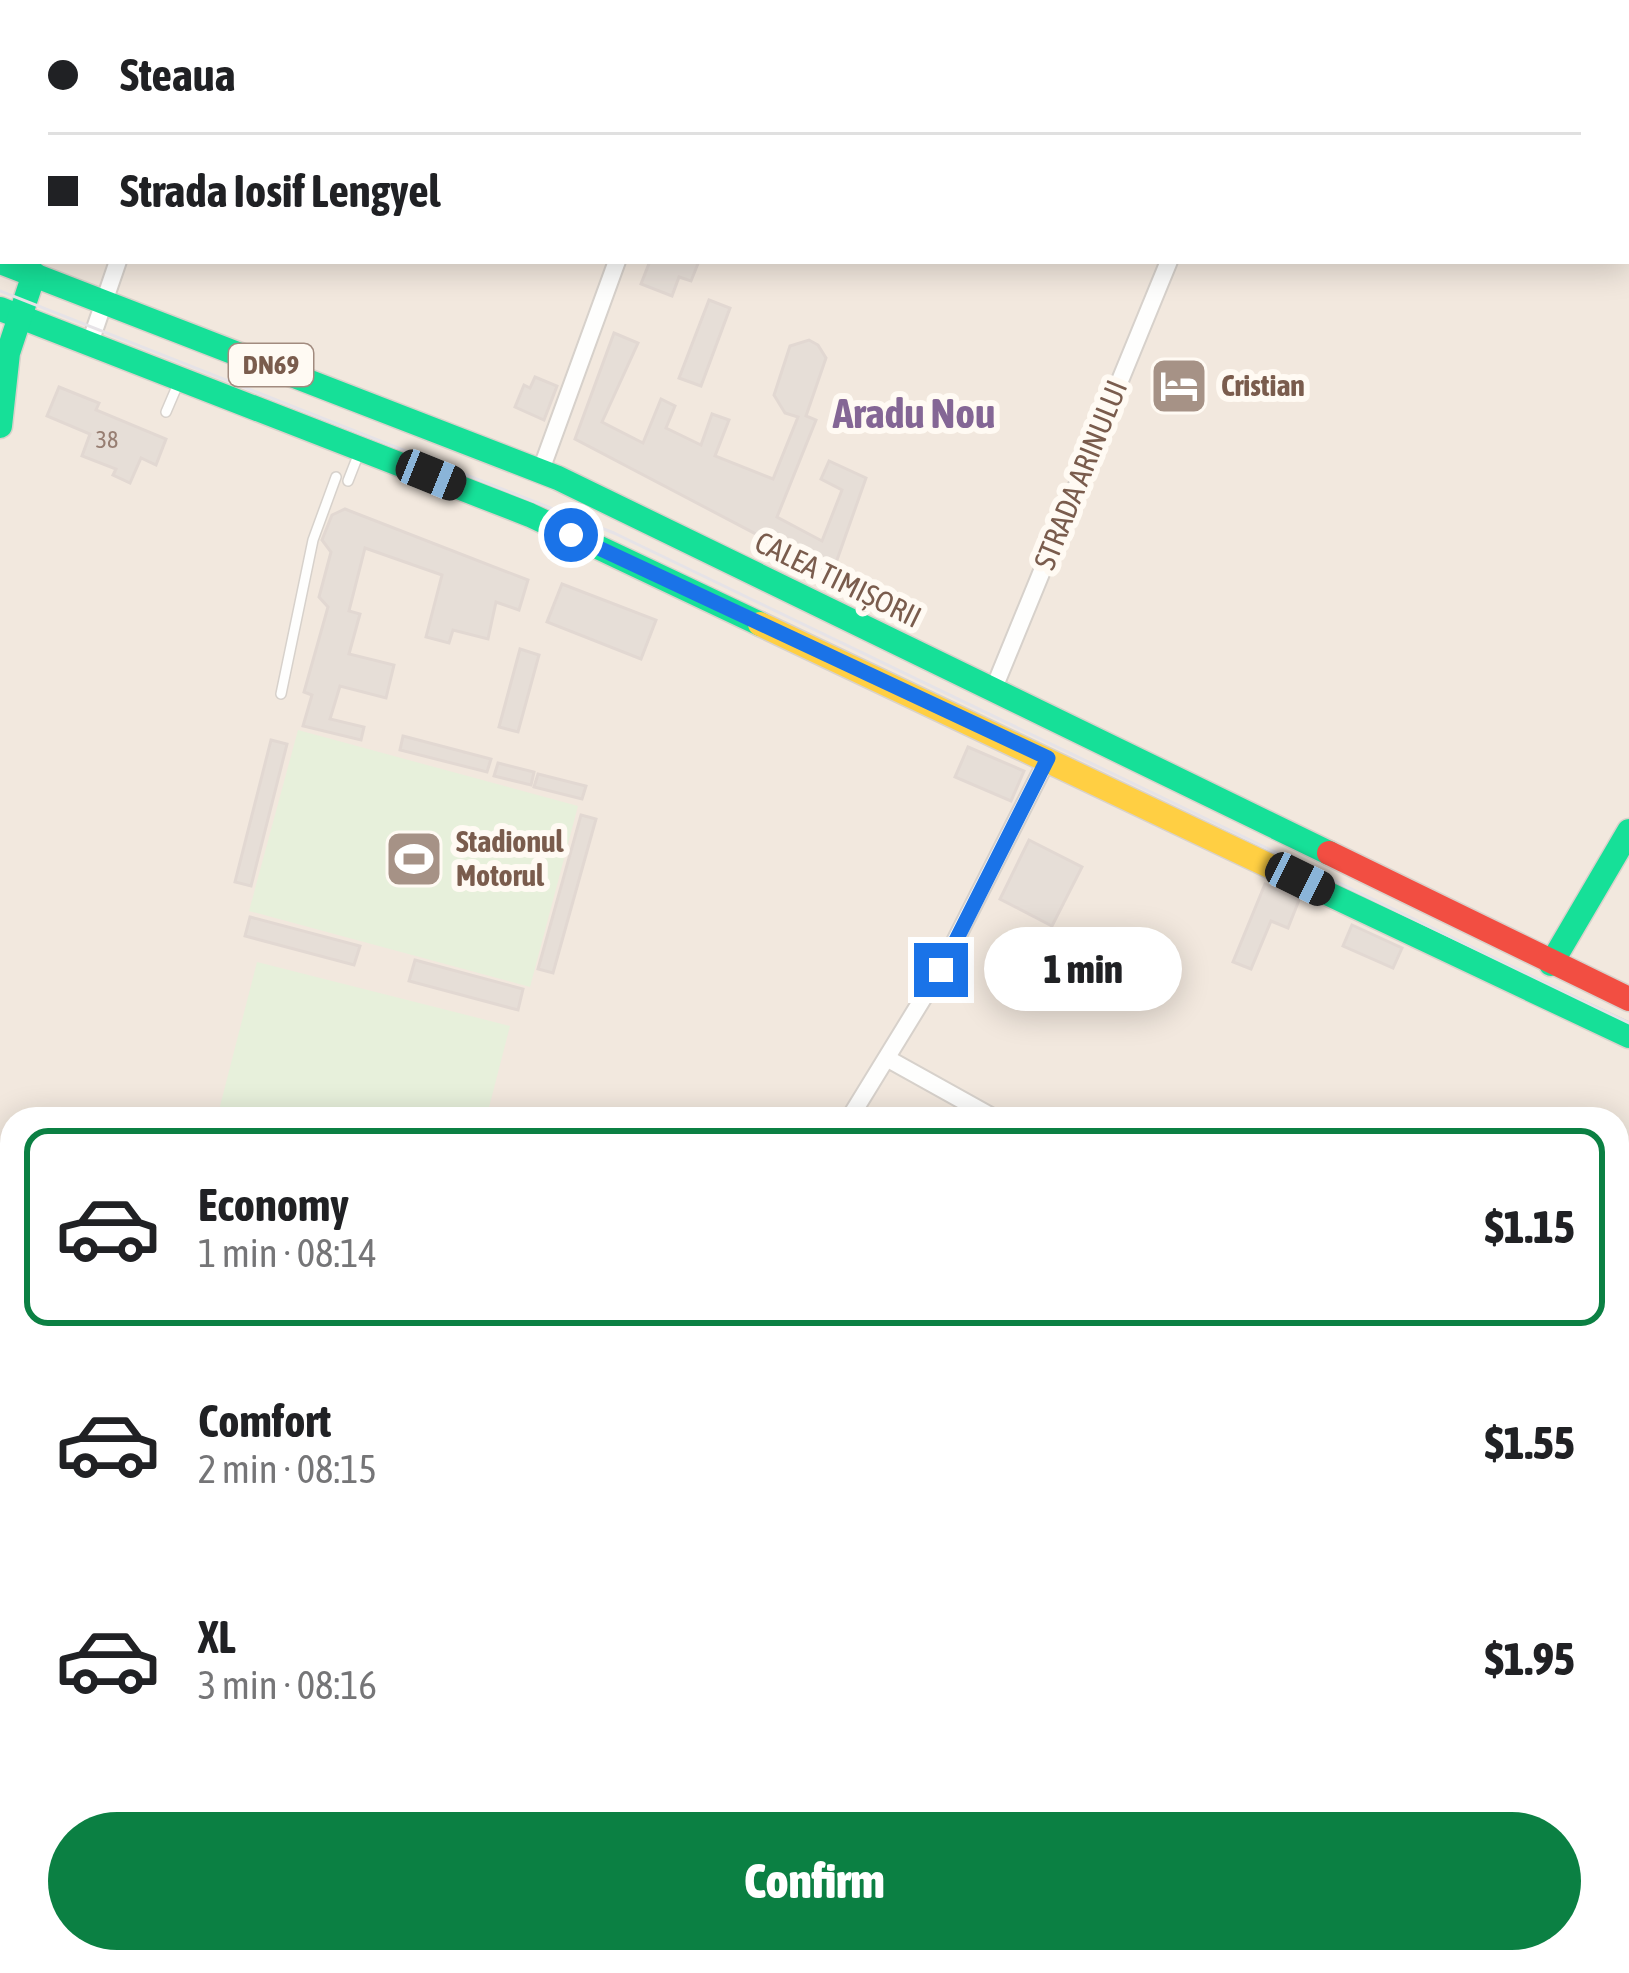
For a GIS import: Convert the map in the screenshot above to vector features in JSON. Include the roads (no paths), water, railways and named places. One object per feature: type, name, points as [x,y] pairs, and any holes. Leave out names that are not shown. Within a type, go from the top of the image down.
[{"type":"main road","name":"CALEA TIMIȘORII","points":[[6,264],[541,470],[1629,999]]},
{"type":"main road","points":[[0,426],[10,312],[34,274]]},
{"type":"main road","name":"DN69","points":[[10,312],[530,515],[1629,1036]]},
{"type":"main road","points":[[1551,964],[1629,831]]},
{"type":"street","points":[[90,343],[117,264]]},
{"type":"street","points":[[541,470],[616,264]]},
{"type":"street","name":"STRADA ARINULUI","points":[[994,688],[1168,264]]},
{"type":"street","points":[[857,1107],[890,1060],[1048,758]]},
{"type":"street","points":[[890,1060],[974,1107]]},
{"type":"lane","points":[[166,412],[181,376]]},
{"type":"lane","points":[[281,694],[313,540],[362,446]]},
{"type":"tram line","points":[[0,291],[614,533],[1629,1023]]},
{"type":"place","name":"Cristian","points":[[1179,386]]},
{"type":"place","name":"Stadionul Motorul","points":[[414,859]]},
{"type":"district","name":"Aradu Nou","points":[[914,413]]}]
